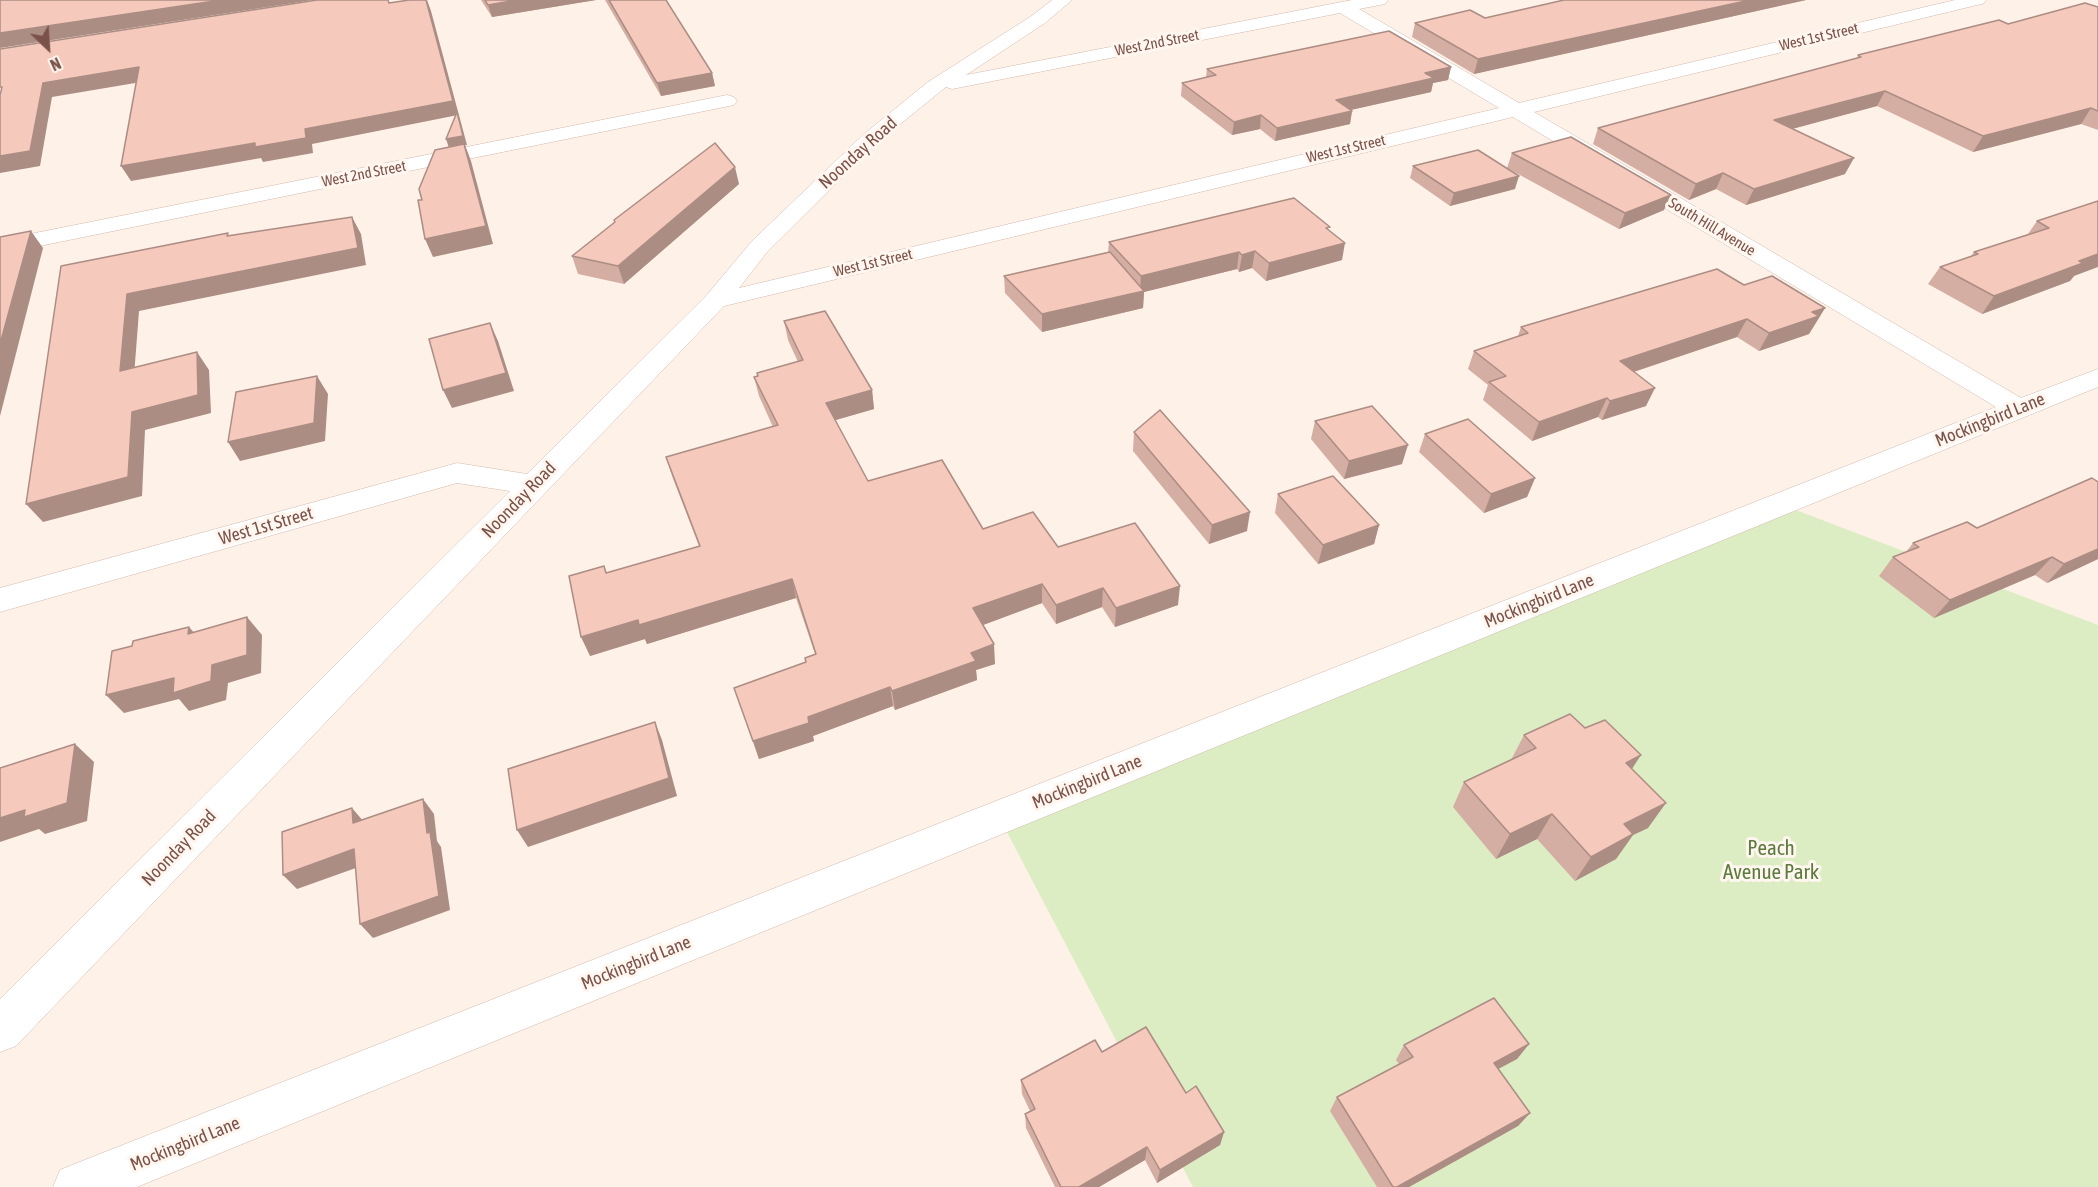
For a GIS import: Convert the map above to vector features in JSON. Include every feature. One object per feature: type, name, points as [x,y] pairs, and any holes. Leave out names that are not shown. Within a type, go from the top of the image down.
[{"type":"street","name":"Noonday Road","points":[[0,1030],[715,301],[760,246],[809,198],[871,138],[935,87],[1039,19],[1063,0]]},
{"type":"street","name":"West 2nd Street","points":[[935,87],[1379,0]]},
{"type":"street","name":"West 1st Street","points":[[715,301],[1977,0]]},
{"type":"street","name":"South Hill Avenue","points":[[1343,7],[2019,409]]},
{"type":"street","name":"West 2nd Street","points":[[0,247],[727,101]]},
{"type":"street","name":"Mockingbird Lane","points":[[77,1187],[2098,376]]},
{"type":"street","name":"West 1st Street","points":[[0,600],[457,473],[534,485]]},
{"type":"green space","name":"Peach Avenue Park","points":[[1780,504],[2098,625],[2098,1187],[1193,1187],[999,817]]},
{"type":"building","points":[[0,0],[221,0],[0,33]]},
{"type":"building","points":[[317,0],[388,0],[389,3],[426,0],[453,101],[305,129],[306,138],[255,147],[255,143],[121,166],[139,67],[43,83],[30,151],[0,156],[2,87],[0,87],[0,49]]},
{"type":"building","points":[[485,0],[517,0],[488,5]]},
{"type":"building","points":[[609,0],[666,0],[712,73],[657,83]]},
{"type":"building","points":[[1564,0],[1750,0],[1478,59],[1415,23],[1470,10],[1485,18]]},
{"type":"building","points":[[2085,3],[2098,7],[2098,111],[2091,108],[1983,136],[1885,91],[1774,120],[1854,158],[1754,189],[1723,173],[1696,184],[1598,128],[1861,57],[1858,55],[1999,20],[2008,24]]},
{"type":"building","points":[[1389,31],[1451,67],[1425,73],[1434,78],[1336,100],[1352,111],[1277,128],[1261,115],[1234,122],[1182,83],[1216,75],[1207,69]]},
{"type":"building","points":[[457,112],[463,136],[446,139]]},
{"type":"building","points":[[1571,137],[1671,195],[1625,213],[1512,153]]},
{"type":"building","points":[[715,143],[735,167],[618,266],[572,256],[615,222],[614,220]]},
{"type":"building","points":[[464,144],[486,226],[425,239],[418,200],[422,200],[419,189],[435,150]]},
{"type":"building","points":[[1478,150],[1519,176],[1454,193],[1413,166]]},
{"type":"building","points":[[1294,198],[1330,227],[1326,228],[1345,243],[1269,263],[1255,251],[1242,255],[1239,252],[1141,276],[1109,242]]},
{"type":"building","points":[[2098,201],[2098,254],[2079,261],[2083,263],[1994,296],[1940,267],[1978,254],[1974,252],[2049,228],[2037,221]]},
{"type":"building","points":[[352,217],[358,248],[127,294],[120,371],[197,352],[198,395],[132,412],[128,477],[26,504],[61,266],[228,233],[227,236]]},
{"type":"building","points":[[31,231],[0,344],[0,237]]},
{"type":"building","points":[[1110,252],[1144,291],[1042,314],[1004,276]]},
{"type":"building","points":[[1717,269],[1744,285],[1772,276],[1825,308],[1812,312],[1819,316],[1769,333],[1747,319],[1620,361],[1655,388],[1610,401],[1607,398],[1539,422],[1489,382],[1506,376],[1474,351],[1528,333],[1521,327]]},
{"type":"building","points":[[825,311],[872,390],[826,403],[868,481],[942,460],[983,529],[1033,512],[1058,547],[1135,523],[1180,586],[1116,608],[1103,588],[1056,605],[1042,584],[973,608],[994,644],[971,653],[976,661],[892,691],[890,687],[808,717],[809,723],[753,741],[734,688],[806,662],[805,658],[816,654],[792,579],[639,625],[638,620],[581,637],[569,576],[604,566],[606,573],[700,546],[666,457],[778,425],[754,377],[758,376],[757,373],[803,360],[784,321]]},
{"type":"building","points":[[490,323],[506,373],[443,390],[429,339]]},
{"type":"building","points":[[317,376],[314,423],[228,442],[236,392]]},
{"type":"building","points":[[1372,406],[1408,445],[1349,461],[1315,421]]},
{"type":"building","points":[[1160,410],[1250,512],[1212,525],[1134,432]]},
{"type":"building","points":[[1468,419],[1535,478],[1491,494],[1425,434]]},
{"type":"building","points":[[1333,476],[1379,525],[1323,545],[1278,494]]},
{"type":"building","points":[[2092,478],[2098,482],[2098,549],[2064,564],[2052,557],[1950,600],[1893,557],[1919,547],[1913,543],[1967,522],[1977,528]]},
{"type":"building","points":[[247,617],[247,655],[212,665],[211,681],[173,693],[174,678],[106,695],[112,651],[132,646],[133,641],[189,627],[188,634]]},
{"type":"building","points":[[1570,714],[1585,728],[1605,720],[1641,755],[1626,763],[1666,803],[1624,824],[1633,834],[1591,857],[1552,814],[1510,834],[1464,782],[1536,748],[1524,735]]},
{"type":"building","points":[[655,722],[669,778],[517,830],[508,769]]},
{"type":"building","points":[[75,744],[67,803],[24,817],[25,810],[0,818],[0,768]]},
{"type":"building","points":[[423,799],[439,896],[360,924],[354,849],[283,875],[282,832],[352,808],[353,823]]},
{"type":"building","points":[[1494,998],[1529,1044],[1494,1063],[1530,1113],[1397,1187],[1393,1187],[1337,1097],[1413,1057],[1404,1045]]},
{"type":"building","points":[[1146,1027],[1186,1093],[1196,1086],[1224,1132],[1160,1170],[1147,1147],[1079,1187],[1061,1187],[1025,1114],[1035,1109],[1021,1080],[1095,1040],[1102,1052]]}]
